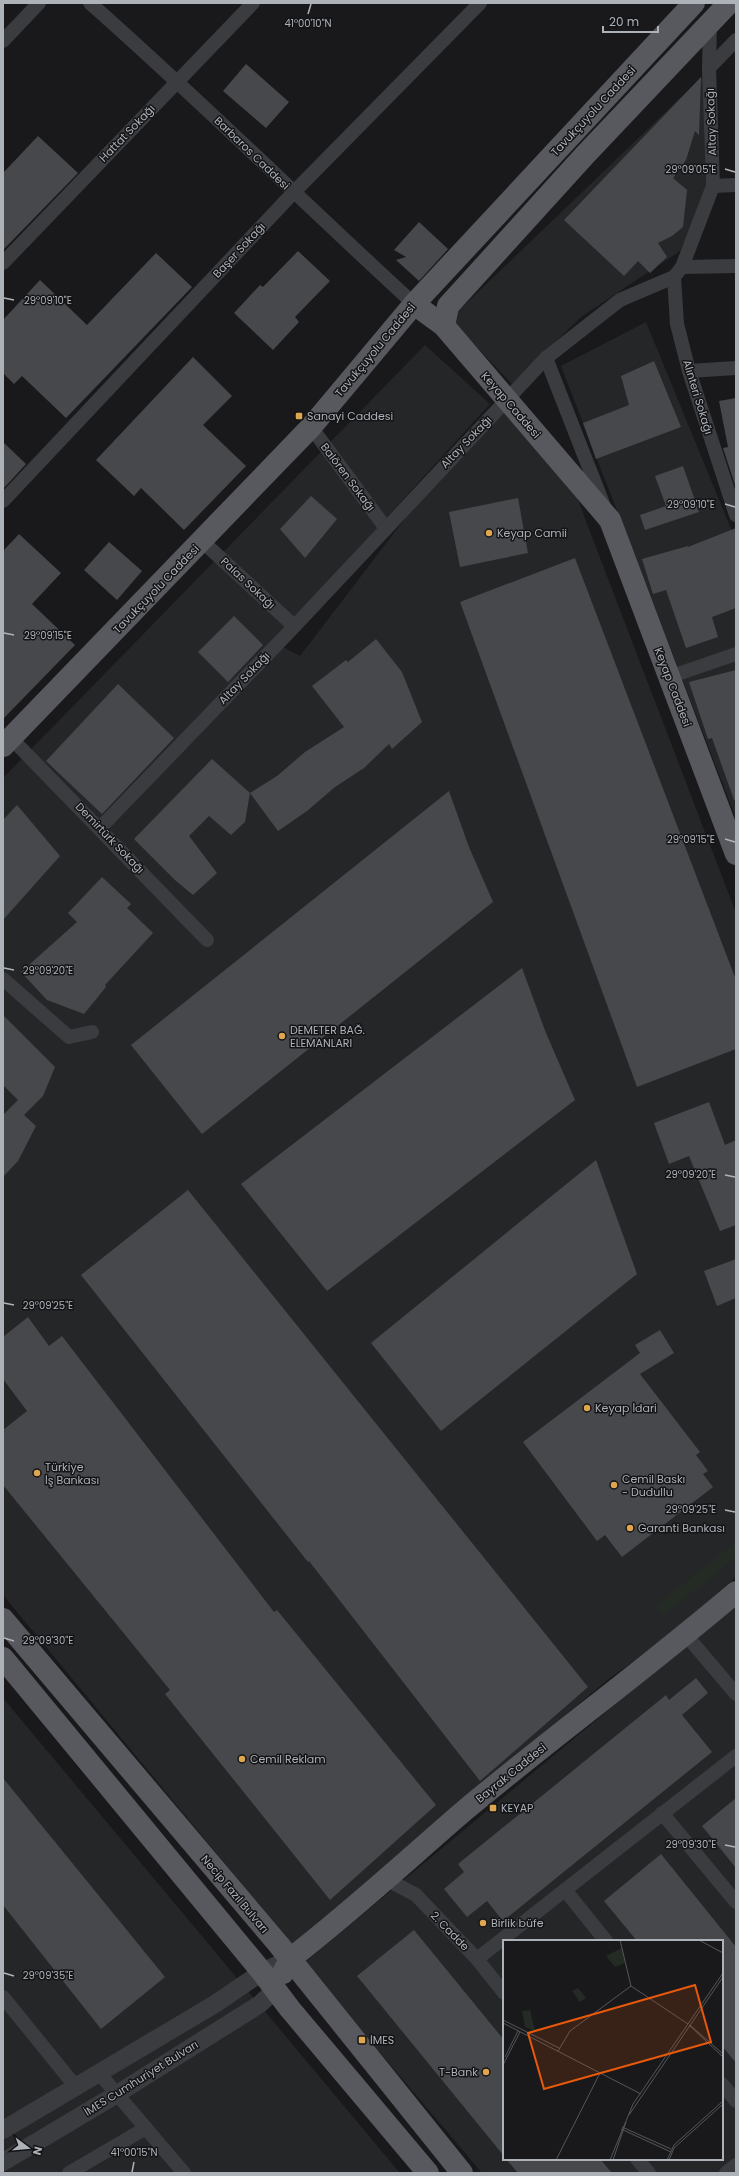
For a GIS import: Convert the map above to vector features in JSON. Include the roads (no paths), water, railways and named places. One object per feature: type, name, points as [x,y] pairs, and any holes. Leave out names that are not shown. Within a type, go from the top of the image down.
[{"type":"main road","name":"Tavukçuyolu Caddesi","points":[[6,738],[202,541],[311,427],[414,304],[694,3]]},
{"type":"main road","points":[[444,326],[448,306],[585,154],[729,3]]},
{"type":"main road","name":"Keyap Caddesi","points":[[414,304],[444,326],[610,520],[736,854]]},
{"type":"main road","name":"Bayrak Caddesi","points":[[290,1959],[386,1880],[465,1811],[686,1635],[736,1592]]},
{"type":"main road","name":"Necip Fazıl Bulvarı","points":[[3,1619],[290,1959],[313,1990],[462,2173]]},
{"type":"main road","points":[[3,1658],[262,1972],[275,1990],[428,2173]]},
{"type":"main road","points":[[275,1990],[290,1959]]},
{"type":"street","points":[[3,42],[40,3]]},
{"type":"street","name":"Barbaros Caddesi","points":[[90,3],[178,80],[293,192],[414,304]]},
{"type":"street","name":"Hattat Sokağı","points":[[3,263],[253,3]]},
{"type":"street","name":"Başer Sokağı","points":[[3,501],[293,192],[480,3]]},
{"type":"street","name":"Altay Sokağı","points":[[100,828],[294,626],[385,527],[546,358],[620,300],[678,272],[713,186],[709,68],[710,22]]},
{"type":"street","points":[[709,68],[736,40]]},
{"type":"street","points":[[713,186],[736,186]]},
{"type":"street","points":[[678,272],[736,266]]},
{"type":"street","name":"Alınteri Sokağı","points":[[678,272],[677,324],[689,371],[736,514]]},
{"type":"street","name":"Keyap Caddesi","points":[[546,358],[610,520]]},
{"type":"street","points":[[689,371],[736,368]]},
{"type":"street","name":"Balören Sokağı","points":[[311,427],[385,527]]},
{"type":"street","name":"Palas Sokağı","points":[[202,541],[294,626]]},
{"type":"street","points":[[669,677],[736,654]]},
{"type":"street","name":"Demirtürk Sokağı","points":[[6,738],[100,828],[208,940]]},
{"type":"street","points":[[3,979],[69,1037],[92,1032]]},
{"type":"street","points":[[686,1635],[736,1694]]},
{"type":"street","points":[[477,1959],[736,1756]]},
{"type":"street","points":[[662,1814],[736,1902]]},
{"type":"street","name":"2. Cadde","points":[[386,1880],[416,1895],[477,1959],[503,1992]]},
{"type":"street","points":[[565,1890],[605,1940]]},
{"type":"street","points":[[3,2130],[214,2004],[262,1972],[290,1959]]},
{"type":"street","name":"İMES Cumhuriyet Bulvarı","points":[[3,2162],[117,2094],[260,2004],[275,1990]]},
{"type":"street","points":[[3,1997],[76,2087]]},
{"type":"street","points":[[99,2073],[184,2173]]},
{"type":"street","points":[[723,2085],[736,2101]]},
{"type":"street","points":[[69,2173],[146,2128]]},
{"type":"street","points":[[639,2160],[649,2173]]},
{"type":"street","points":[[726,2173],[736,2165]]},
{"type":"place","name":"Sanayi Caddesi","points":[[299,416]]},
{"type":"place","name":"Keyap Camii","points":[[489,533]]},
{"type":"place","name":"DEMETER BAĞ. ELEMANLARI","points":[[282,1036]]},
{"type":"place","name":"Keyap İdari","points":[[587,1408]]},
{"type":"place","name":"Türkiye İş Bankası","points":[[37,1473]]},
{"type":"place","name":"Cemil Baskı - Dudullu","points":[[614,1485]]},
{"type":"place","name":"Garanti Bankası","points":[[630,1528]]},
{"type":"place","name":"Cemil Reklam","points":[[242,1759]]},
{"type":"place","name":"KEYAP","points":[[493,1808]]},
{"type":"place","name":"Birlik büfe","points":[[483,1923]]},
{"type":"place","name":"İMES","points":[[362,2040]]},
{"type":"place","name":"T-Bank","points":[[486,2072]]}]
